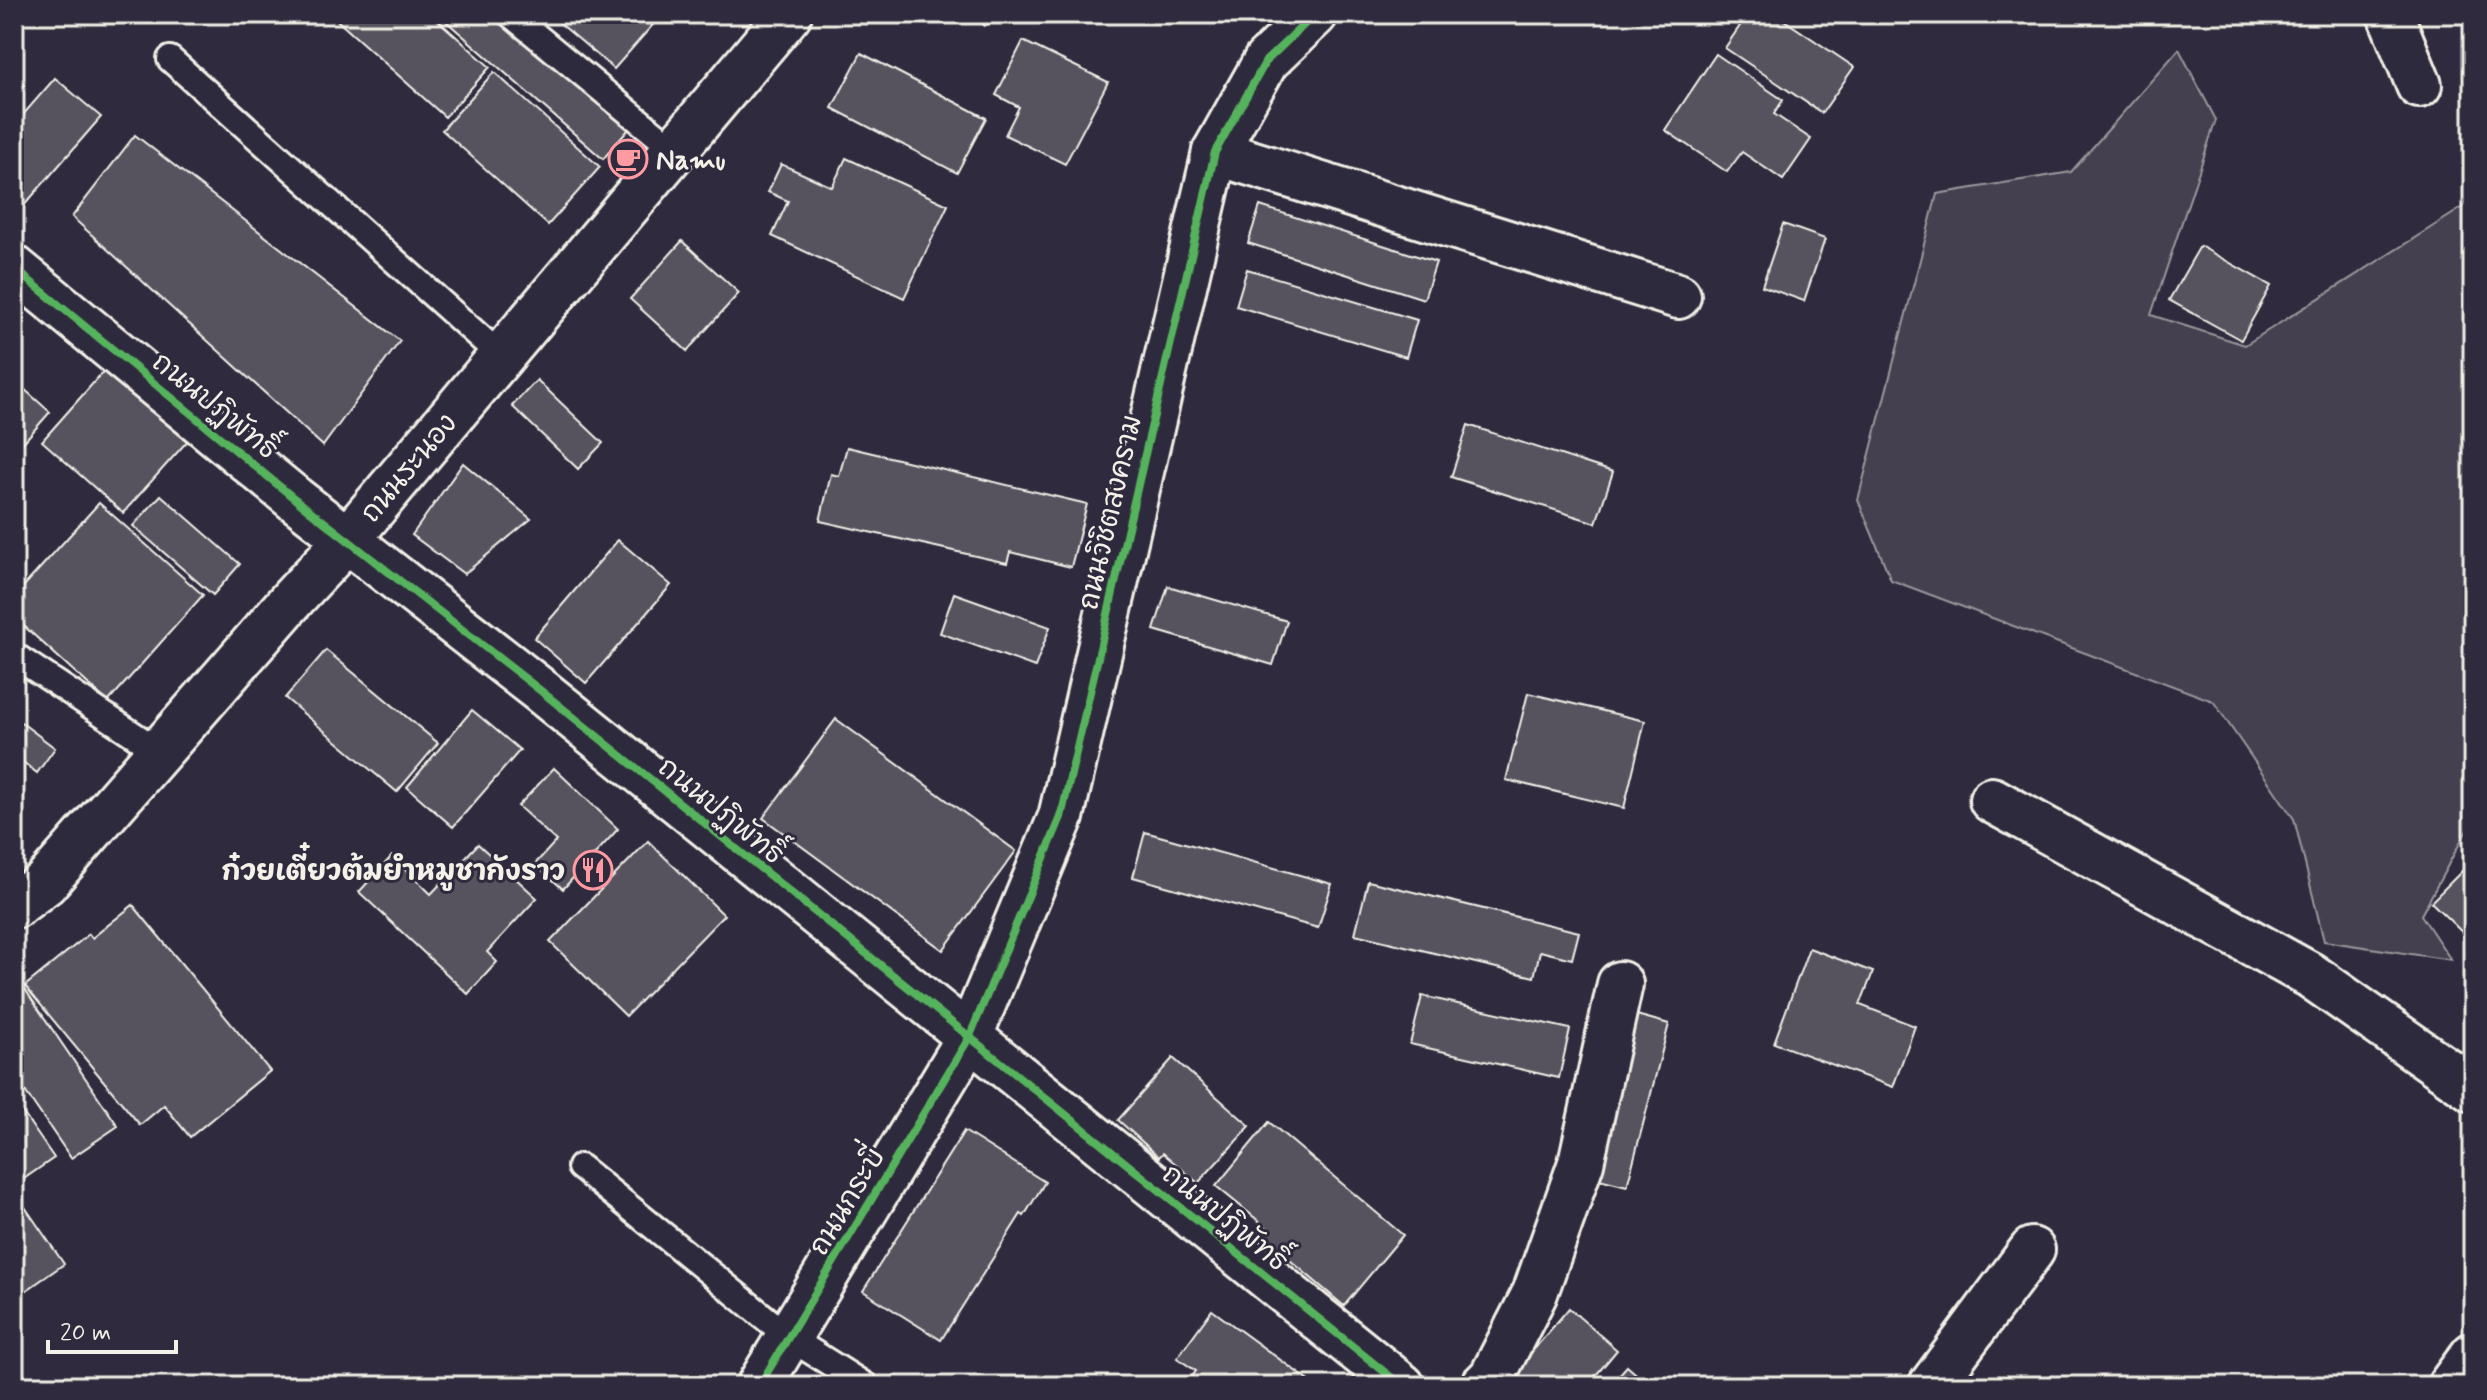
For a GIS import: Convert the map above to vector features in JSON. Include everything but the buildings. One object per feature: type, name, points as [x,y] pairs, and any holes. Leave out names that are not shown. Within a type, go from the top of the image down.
[{"type":"street","name":"ถนนระนอง","points":[[14,906],[45,883],[347,540],[789,14]]},
{"type":"street","name":"ถนนวิชิตสงคราม","points":[[969,1038],[1061,817],[1215,152],[1266,61],[1315,14]]},
{"type":"street","points":[[2390,14],[2419,85]]},
{"type":"street","points":[[1215,152],[1678,296]]},
{"type":"street","name":"ถนนปฏิพัทธิ์","points":[[14,268],[347,540],[541,691],[1402,1386]]},
{"type":"street","points":[[1992,800],[2310,975],[2473,1089]]},
{"type":"street","points":[[1483,1386],[1492,1377],[1535,1293],[1581,1163],[1620,984]]},
{"type":"street","name":"ถนนกระบี่","points":[[759,1386],[969,1038]]},
{"type":"street","points":[[1931,1386],[2032,1250]]},
{"type":"street","points":[[2450,1386],[2473,1355]]},
{"type":"lane","points":[[510,14],[676,151]]},
{"type":"lane","points":[[170,59],[502,357]]},
{"type":"lane","points":[[14,655],[160,752]]},
{"type":"lane","points":[[580,1167],[790,1338],[866,1386]]},
{"type":"shaded area","points":[[2179,49],[2216,120],[2151,315],[2245,345],[2473,201],[2473,819],[2421,915],[2451,960],[2324,941],[2294,819],[2213,701],[1891,580],[1858,500],[1937,194],[2071,172]]},
{"type":"cycle path","points":[[759,1386],[969,1038],[1061,817],[1215,152],[1266,61],[1315,14]]},
{"type":"cycle path","points":[[14,268],[295,499],[541,691],[1402,1386]]},
{"type":"place","name":"Namu","points":[[628,159]]},
{"type":"place","name":"ก๋วยเตี๋ยวต้มยำหมูชากังราว","points":[[593,870]]}]
